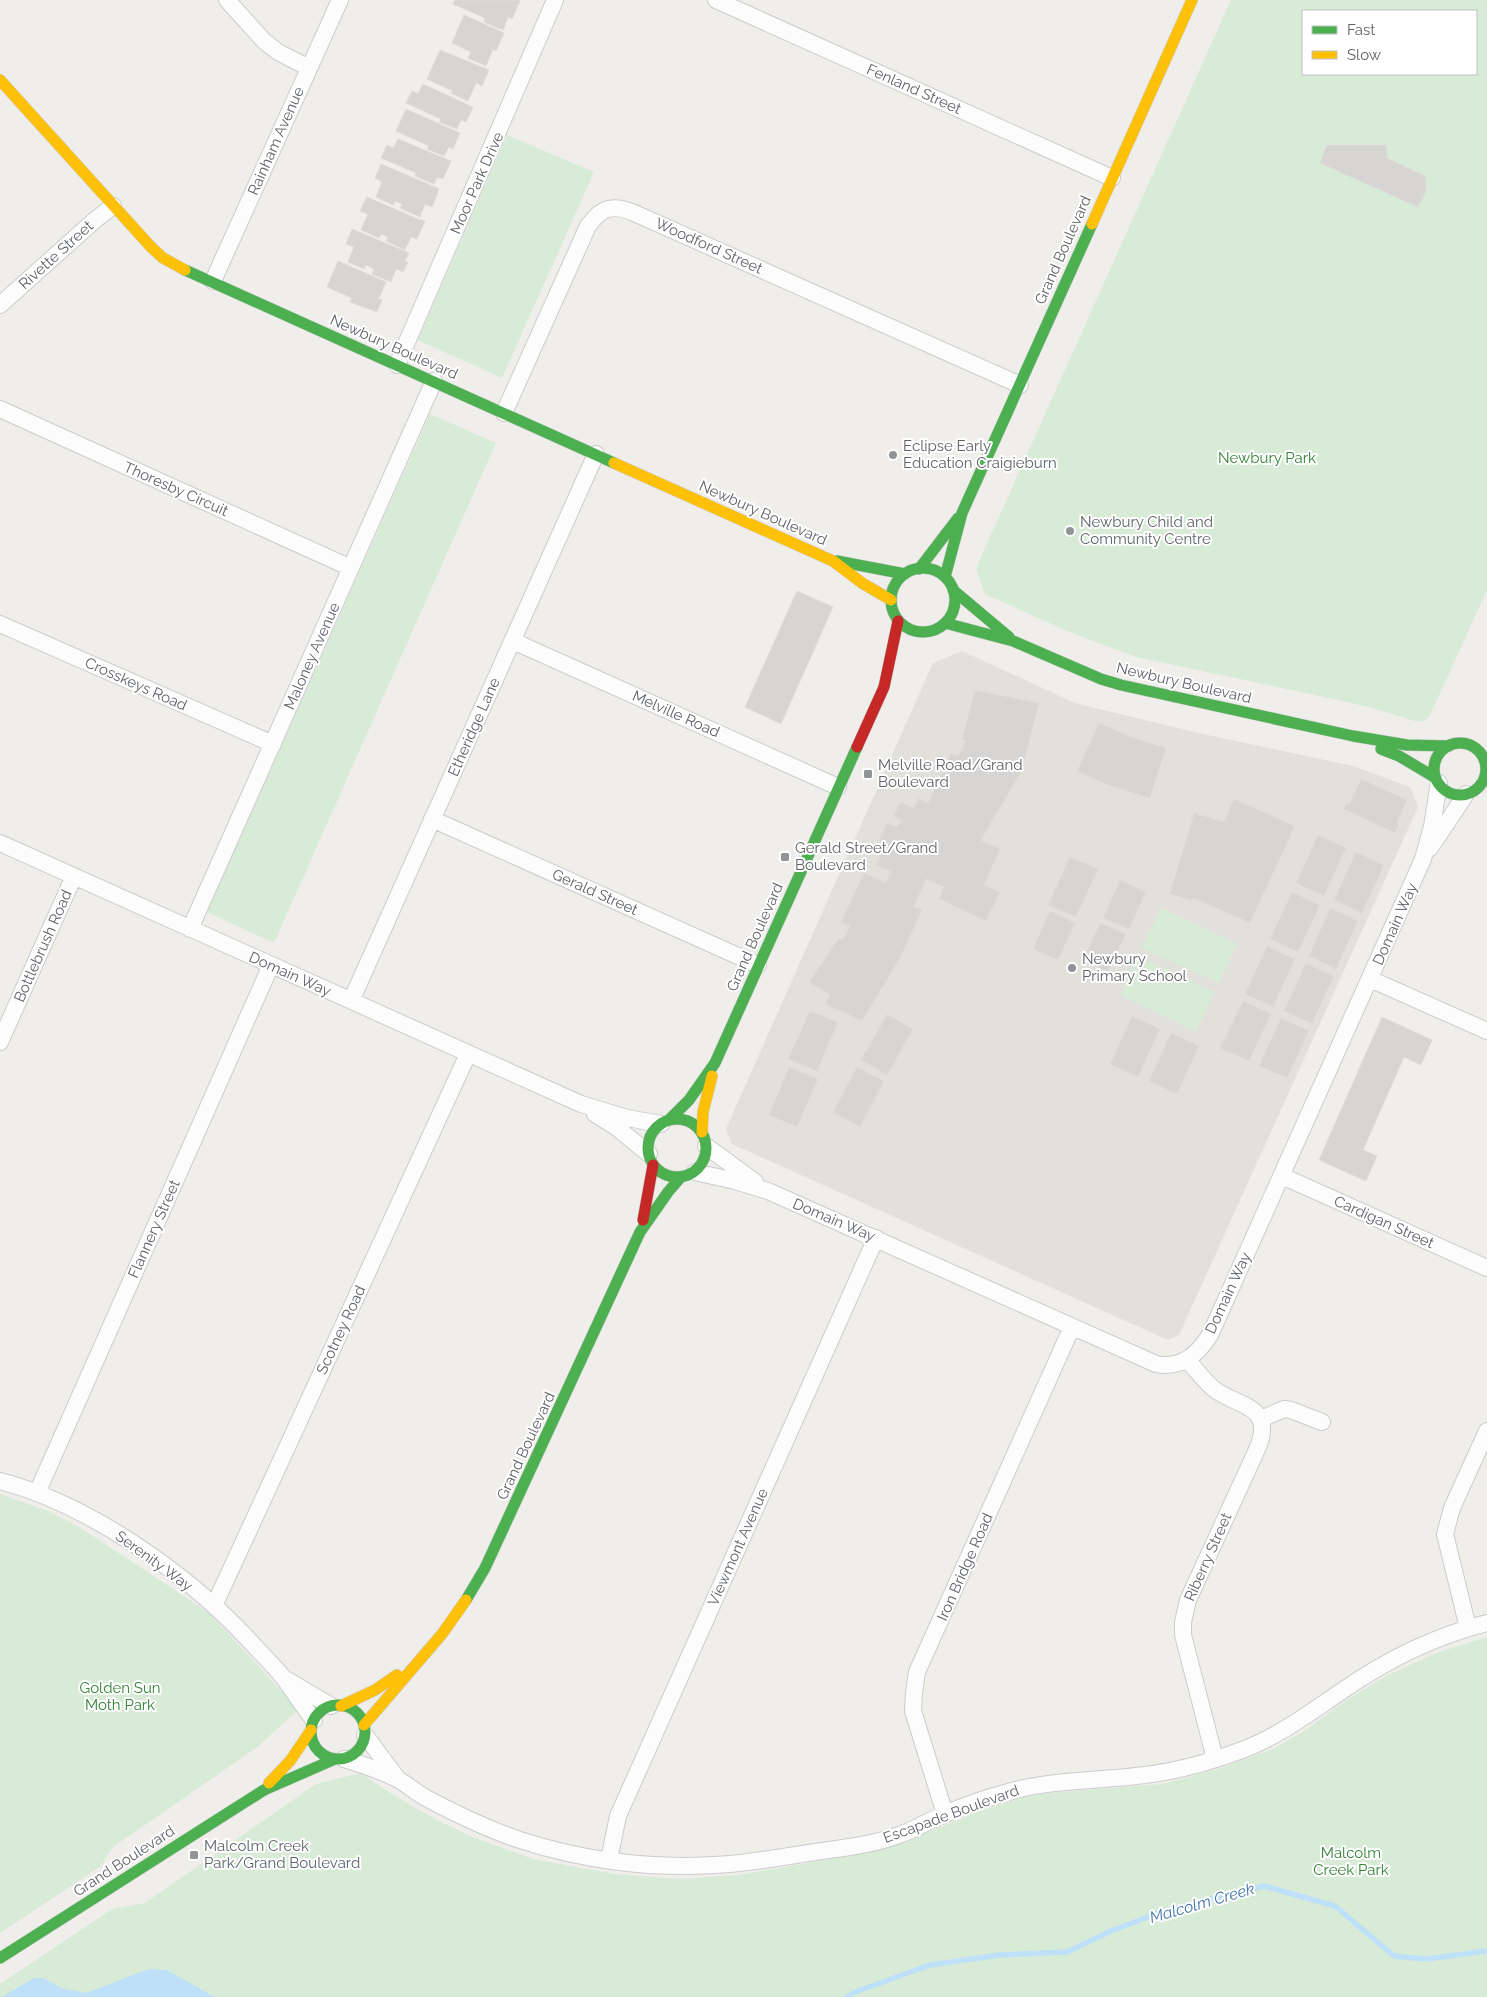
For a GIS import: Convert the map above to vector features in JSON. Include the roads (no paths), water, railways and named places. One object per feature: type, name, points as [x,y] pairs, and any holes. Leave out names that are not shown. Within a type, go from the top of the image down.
[{"type":"street","points":[[227,0],[264,41],[278,52],[309,68]]},
{"type":"street","name":"Rainham Avenue","points":[[214,281],[340,0]]},
{"type":"street","name":"Moor Park Drive","points":[[398,365],[555,0]]},
{"type":"street","name":"Fenland Street","points":[[716,0],[1112,178]]},
{"type":"street","name":"Grand Boulevard","points":[[945,577],[962,513],[1192,0]]},
{"type":"street","name":"Newbury Boulevard","points":[[0,80],[150,247],[163,258],[833,561],[862,583],[891,600]]},
{"type":"street","name":"Rivette Street","points":[[0,305],[113,206]]},
{"type":"street","name":"Woodford Street","points":[[504,413],[588,226],[596,216],[611,208],[622,208],[632,212],[1020,385]]},
{"type":"street","name":"Maloney Avenue","points":[[190,929],[434,382]]},
{"type":"street","name":"Thoresby Circuit","points":[[0,410],[352,568]]},
{"type":"street","name":"Etheridge Lane","points":[[351,1001],[596,454]]},
{"type":"street","name":"Grand Boulevard","points":[[919,569],[962,513]]},
{"type":"street","name":"Newbury Boulevard","points":[[833,561],[905,574]]},
{"type":"street","points":[[919,569],[928,569],[945,577],[953,590],[954,608],[945,624],[920,636],[898,621],[894,615],[891,600],[893,590],[905,574],[919,569]]},
{"type":"street","name":"Newbury Boulevard","points":[[953,590],[1014,641]]},
{"type":"street","name":"Grand Boulevard","points":[[704,1139],[703,1112],[715,1063],[884,687],[898,621]]},
{"type":"street","name":"Crosskeys Road","points":[[0,624],[273,744]]},
{"type":"street","name":"Newbury Boulevard","points":[[945,624],[1014,641],[1094,676],[1121,685],[1353,736],[1407,746],[1449,746]]},
{"type":"street","name":"Melville Road","points":[[512,641],[838,787]]},
{"type":"street","name":"Grand Boulevard","points":[[884,687],[898,667]]},
{"type":"street","name":"Newbury Boulevard","points":[[1353,736],[1399,756],[1437,781]]},
{"type":"street","points":[[1469,793],[1480,786],[1485,776],[1486,761],[1477,749],[1470,745],[1461,743],[1449,746],[1437,757],[1434,768],[1437,781],[1451,793],[1487,794]]},
{"type":"street","name":"Domain Way","points":[[1424,859],[1432,826],[1437,781]]},
{"type":"street","name":"Domain Way","points":[[688,1174],[735,1180],[768,1191],[1156,1364],[1175,1365],[1187,1360],[1197,1353],[1210,1336],[1424,859],[1469,793]]},
{"type":"street","name":"Gerald Street","points":[[432,819],[758,965]]},
{"type":"street","name":"Domain Way","points":[[0,843],[581,1104],[627,1118],[665,1122]]},
{"type":"street","name":"Bottlebrush Road","points":[[0,1042],[74,876]]},
{"type":"street","name":"Flannery Street","points":[[37,1493],[271,965]]},
{"type":"street","points":[[1370,979],[1487,1031]]},
{"type":"street","name":"Scotney Road","points":[[214,1606],[468,1054]]},
{"type":"street","name":"Grand Boulevard","points":[[665,1122],[689,1100],[715,1063]]},
{"type":"street","name":"Domain Way","points":[[581,1104],[616,1127],[651,1159]]},
{"type":"street","points":[[684,1120],[697,1126],[704,1139],[705,1156],[701,1165],[688,1174],[665,1175],[651,1159],[650,1137],[665,1122],[684,1120]]},
{"type":"street","name":"Domain Way","points":[[704,1139],[768,1191]]},
{"type":"street","name":"Grand Boulevard","points":[[640,1232],[646,1209],[651,1159]]},
{"type":"street","name":"Grand Boulevard","points":[[364,1730],[457,1614],[485,1568],[640,1232],[666,1194],[688,1174]]},
{"type":"street","name":"Cardigan Street","points":[[1282,1176],[1487,1268]]},
{"type":"street","name":"Viewmont Avenue","points":[[609,1860],[618,1816],[876,1238]]},
{"type":"street","name":"Iron Bridge Road","points":[[945,1814],[914,1711],[917,1672],[1072,1327]]},
{"type":"street","points":[[1187,1360],[1215,1390],[1252,1409],[1261,1418],[1284,1409],[1322,1422]]},
{"type":"street","name":"Riberry Street","points":[[1215,1759],[1185,1646],[1182,1622],[1188,1600],[1259,1445],[1263,1426],[1261,1418]]},
{"type":"street","points":[[1468,1628],[1445,1534],[1452,1508],[1487,1431]]},
{"type":"street","name":"Serenity Way","points":[[0,1481],[37,1493],[91,1519],[142,1550],[214,1606],[246,1637],[283,1678],[313,1725]]},
{"type":"street","name":"Escapade Boulevard","points":[[340,1759],[398,1779],[440,1805],[502,1834],[551,1848],[609,1860],[656,1865],[694,1866],[742,1863],[856,1846],[901,1835],[945,1814],[1030,1786],[1147,1775],[1215,1759],[1269,1738],[1382,1666],[1468,1628],[1487,1623]]},
{"type":"street","name":"Grand Boulevard","points":[[336,1706],[375,1690],[420,1660]]},
{"type":"street","name":"Serenity Way","points":[[283,1678],[336,1706]]},
{"type":"street","points":[[336,1706],[356,1712],[364,1730],[363,1743],[358,1750],[340,1759],[327,1757],[320,1752],[312,1738],[313,1725],[319,1714],[336,1706]]},
{"type":"street","name":"Grand Boulevard","points":[[264,1790],[290,1762],[313,1725]]},
{"type":"street","name":"Escapade Boulevard","points":[[364,1730],[398,1779]]},
{"type":"street","name":"Grand Boulevard","points":[[0,1958],[264,1790],[340,1759]]},
{"type":"water","points":[[149,1969],[167,1970],[215,1997],[2,1997],[34,1978],[44,1978],[61,1988],[86,1993]]},
{"type":"waterway","name":"Malcolm Creek","points":[[847,1997],[855,1992],[930,1965],[999,1955],[1067,1952],[1111,1931],[1161,1912],[1264,1886],[1335,1906],[1394,1956],[1426,1959],[1487,1951]]},
{"type":"place","name":"Eclipse Early Education Craigieburn","points":[[893,455]]},
{"type":"place","name":"Newbury Child and Community Centre","points":[[1070,531]]},
{"type":"place","name":"Melville Road/Grand Boulevard","points":[[868,774]]},
{"type":"place","name":"Gerald Street/Grand Boulevard","points":[[785,857]]},
{"type":"place","name":"Newbury Primary School","points":[[1072,968]]},
{"type":"place","name":"Malcolm Creek Park/Grand Boulevard","points":[[194,1855]]},
{"type":"park label","name":"Newbury Park","points":[[1267,458]]},
{"type":"park label","name":"Golden Sun Moth Park","points":[[120,1696]]},
{"type":"park label","name":"Malcolm Creek Park","points":[[1351,1862]]}]
